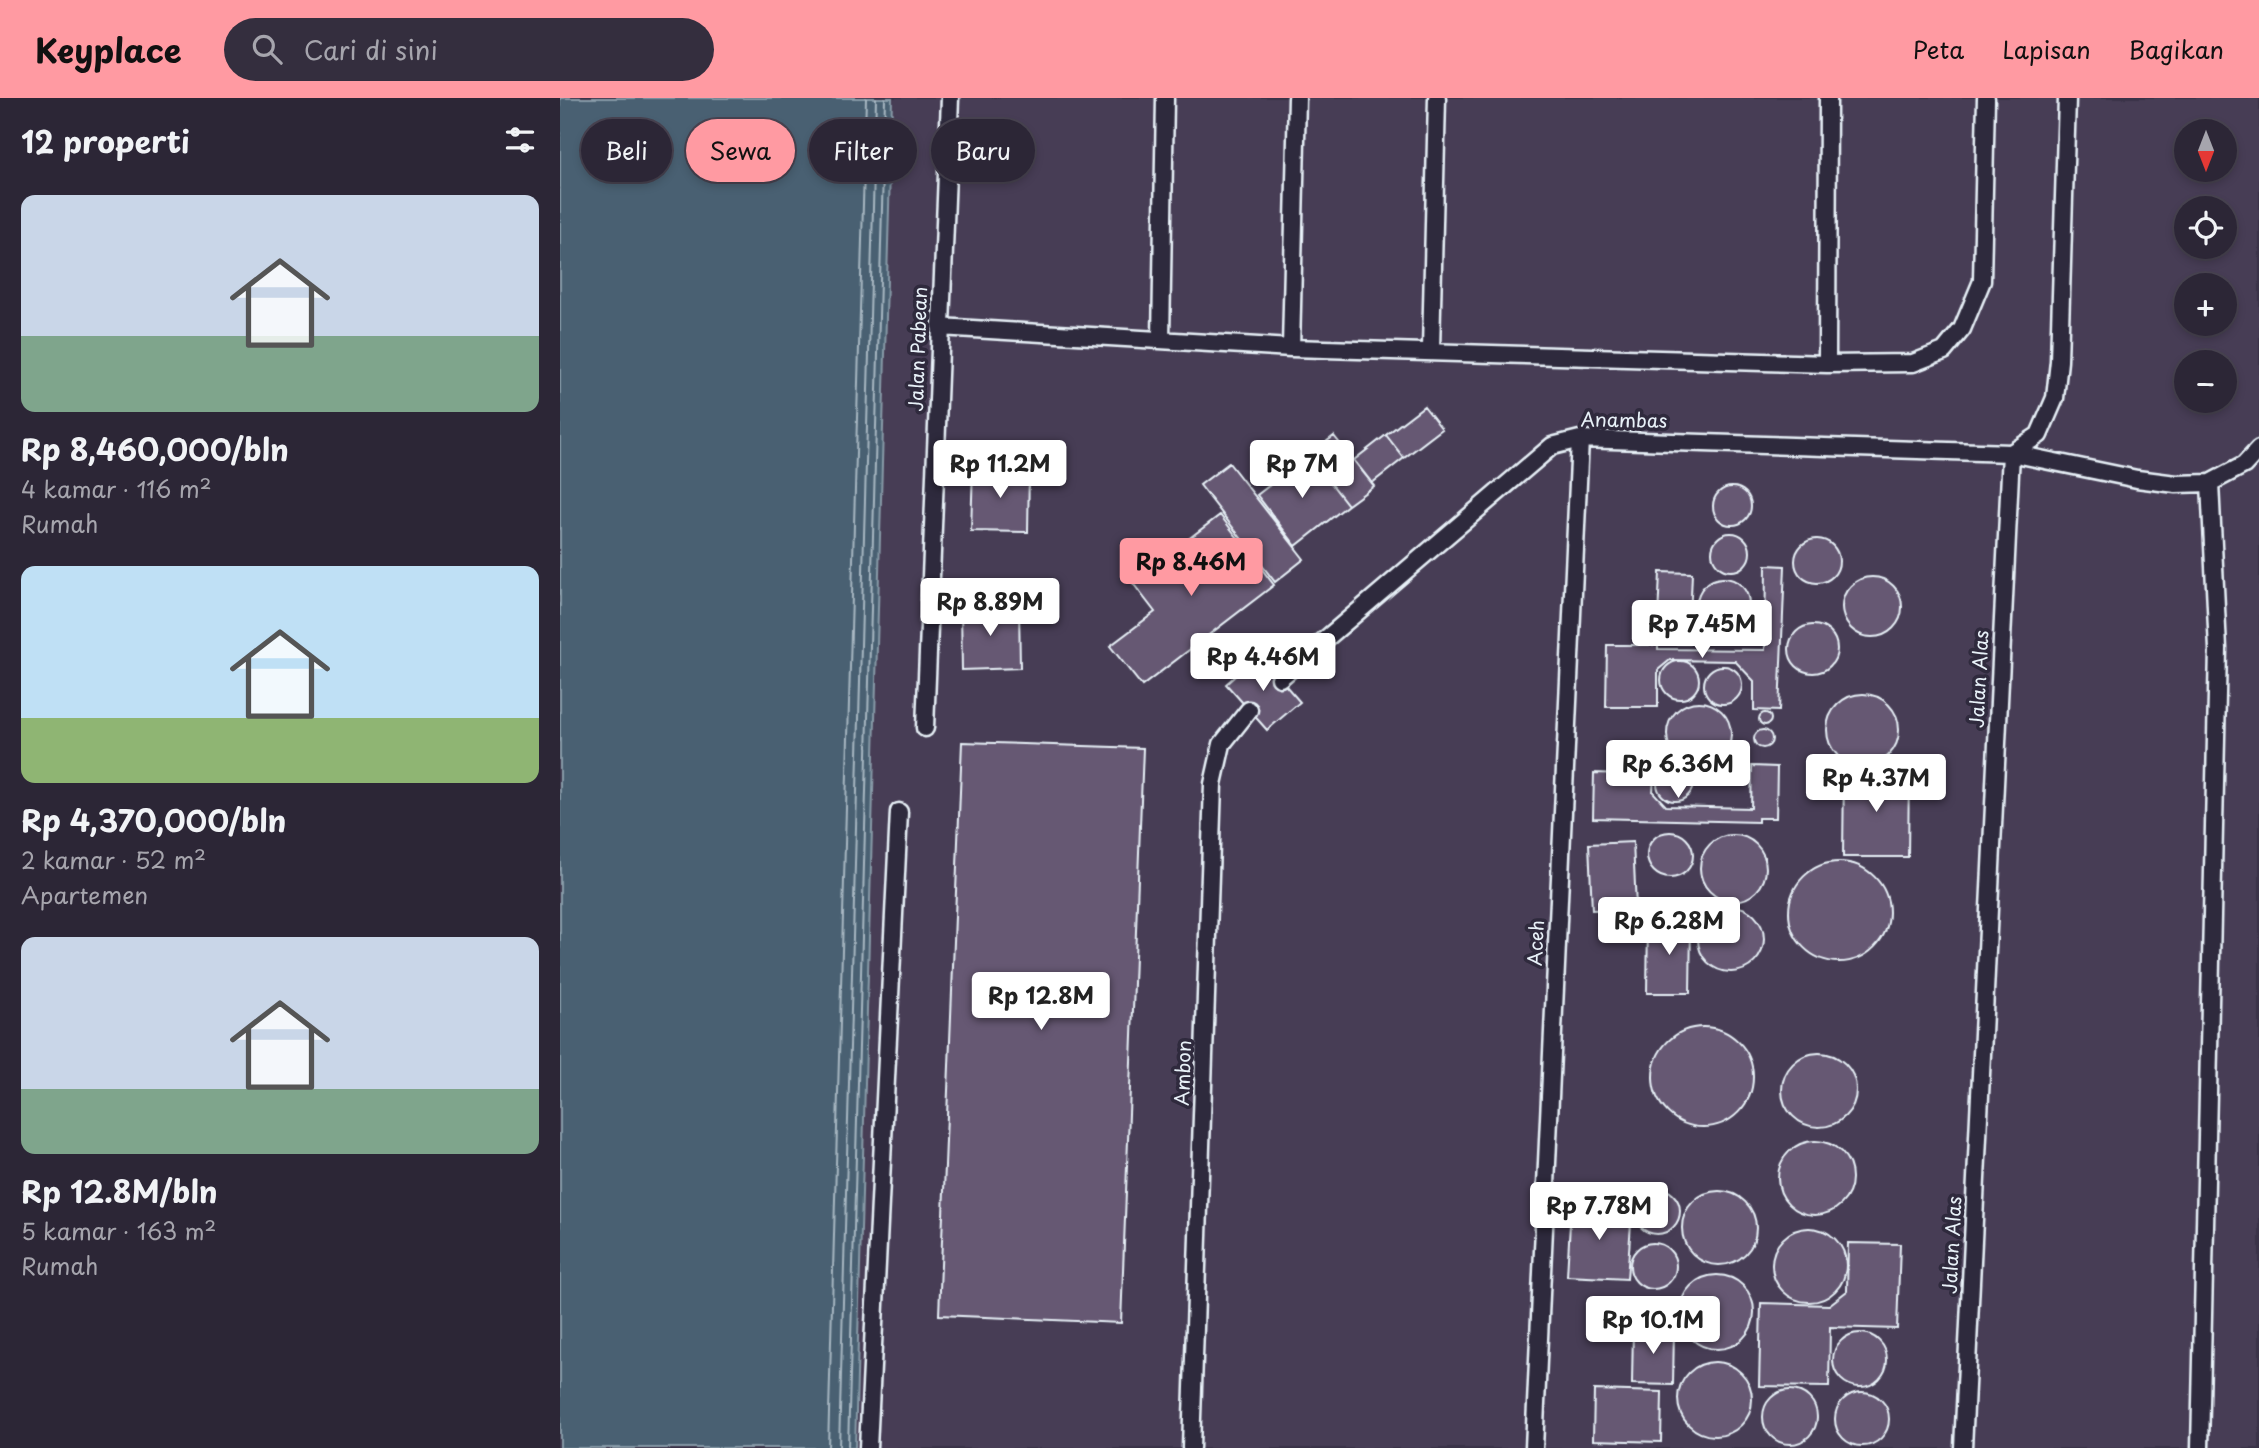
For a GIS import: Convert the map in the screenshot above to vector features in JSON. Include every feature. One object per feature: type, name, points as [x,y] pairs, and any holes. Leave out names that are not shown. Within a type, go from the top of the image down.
[{"type":"lane","name":"Jalan Pabean","points":[[925,728],[950,98]]},
{"type":"lane","points":[[1161,340],[1165,98]]},
{"type":"lane","points":[[1291,348],[1297,98]]},
{"type":"lane","points":[[1431,350],[1437,98]]},
{"type":"lane","points":[[1827,364],[1828,98]]},
{"type":"lane","points":[[940,327],[1291,348],[1431,350],[1827,364],[1913,363],[1944,351],[1962,329],[1982,281],[1986,98]]},
{"type":"lane","points":[[2011,453],[2039,435],[2055,398],[2059,362],[2067,98]]},
{"type":"lane","name":"Anambas","points":[[1280,678],[1552,446],[1580,439],[2011,453],[2137,479],[2176,484],[2210,483]]},
{"type":"lane","name":"Aceh","points":[[1534,1448],[1580,439]]},
{"type":"lane","points":[[2200,1448],[2218,649],[2210,483],[2244,465],[2259,449]]},
{"type":"lane","name":"Jalan Alas","points":[[1963,1448],[2011,453]]},
{"type":"lane","name":"Ambon","points":[[1191,1448],[1213,784],[1222,744],[1249,710]]},
{"type":"lane","points":[[869,1448],[899,812]]},
{"type":"shaded area","points":[[892,98],[2259,98],[2259,1448],[855,1448],[890,182],[917,182],[917,119],[891,119]]},
{"type":"water","points":[[560,98],[892,98],[891,119],[809,119],[809,182],[890,182],[855,1448],[560,1448]]},
{"type":"building","points":[[1424,406],[1442,429],[1404,458],[1386,435]]},
{"type":"building","points":[[1386,435],[1404,458],[1372,483],[1354,460]]},
{"type":"building","points":[[1334,436],[1374,486],[1348,505],[1309,455]]},
{"type":"building","points":[[1309,455],[1348,505],[1296,546],[1257,495]]},
{"type":"building","points":[[1229,463],[1304,559],[1275,582],[1200,485]]},
{"type":"building","points":[[973,467],[1029,468],[1028,532],[971,531]]},
{"type":"building","points":[[1732,487],[1746,492],[1751,506],[1746,520],[1732,525],[1718,520],[1713,506],[1718,492]]},
{"type":"building","points":[[1220,515],[1274,585],[1142,686],[1110,646],[1155,612],[1132,582]]},
{"type":"building","points":[[1731,533],[1745,538],[1750,552],[1745,566],[1731,571],[1717,566],[1712,552],[1717,538]]},
{"type":"building","points":[[1817,539],[1832,546],[1839,561],[1832,576],[1817,583],[1802,576],[1795,561],[1802,546]]},
{"type":"building","points":[[1766,565],[1785,566],[1779,711],[1754,710],[1754,681],[1735,661],[1670,660],[1658,670],[1658,707],[1606,707],[1607,645],[1658,645],[1658,649],[1765,650]]},
{"type":"building","points":[[1660,572],[1692,573],[1689,644],[1657,643]]},
{"type":"building","points":[[1872,577],[1889,582],[1897,590],[1902,607],[1897,624],[1889,632],[1872,637],[1855,632],[1847,624],[1842,607],[1847,590],[1855,582]]},
{"type":"building","points":[[1723,578],[1742,585],[1749,604],[1742,623],[1723,630],[1704,623],[1697,604],[1704,585]]},
{"type":"building","points":[[1019,606],[1020,668],[962,670],[961,607]]},
{"type":"building","points":[[1813,625],[1822,626],[1830,632],[1836,640],[1836,658],[1830,666],[1822,672],[1813,673],[1804,672],[1796,666],[1790,658],[1789,649],[1790,640],[1796,632],[1804,626]]},
{"type":"building","points":[[1259,655],[1300,702],[1267,730],[1226,684]]},
{"type":"building","points":[[1680,661],[1693,667],[1699,680],[1693,693],[1680,699],[1667,693],[1661,680],[1667,667]]},
{"type":"building","points":[[1723,666],[1736,672],[1742,685],[1736,698],[1723,704],[1710,698],[1704,685],[1710,672]]},
{"type":"building","points":[[1870,694],[1889,704],[1897,716],[1897,744],[1889,756],[1877,764],[1856,766],[1837,756],[1829,744],[1827,723],[1837,704],[1849,696]]},
{"type":"building","points":[[1699,702],[1722,711],[1731,734],[1722,757],[1699,766],[1676,757],[1667,734],[1676,711]]},
{"type":"building","points":[[1765,713],[1771,719],[1765,725],[1759,719]]},
{"type":"building","points":[[1759,730],[1767,730],[1772,739],[1770,746],[1759,748],[1754,743],[1754,735]]},
{"type":"building","points":[[962,742],[1143,748],[1121,1323],[939,1315]]},
{"type":"building","points":[[1675,765],[1688,770],[1693,783],[1688,796],[1675,801],[1662,796],[1657,783],[1662,770]]},
{"type":"building","points":[[1752,766],[1777,767],[1776,818],[1758,818],[1758,822],[1593,818],[1594,773],[1654,775],[1653,792],[1666,806],[1751,808]]},
{"type":"building","points":[[1844,770],[1909,770],[1908,857],[1843,857]]},
{"type":"building","points":[[1670,832],[1686,839],[1693,855],[1686,871],[1670,878],[1654,871],[1647,855],[1654,839]]},
{"type":"building","points":[[1733,835],[1746,838],[1756,845],[1763,855],[1766,868],[1763,881],[1756,891],[1746,898],[1733,901],[1720,898],[1710,891],[1703,881],[1700,868],[1703,855],[1710,845],[1720,838]]},
{"type":"building","points":[[1633,842],[1636,908],[1592,910],[1589,844]]},
{"type":"building","points":[[1839,862],[1858,866],[1875,876],[1885,893],[1889,912],[1885,931],[1875,948],[1858,958],[1839,962],[1820,958],[1803,948],[1793,931],[1789,912],[1793,893],[1803,876],[1820,866]]},
{"type":"building","points":[[1731,906],[1744,909],[1754,916],[1761,926],[1764,939],[1761,952],[1754,962],[1744,969],[1731,972],[1718,969],[1708,962],[1701,952],[1698,939],[1701,926],[1708,916],[1718,909]]},
{"type":"building","points":[[1648,921],[1691,921],[1690,993],[1647,993]]},
{"type":"building","points":[[1703,1027],[1722,1031],[1738,1042],[1749,1058],[1753,1077],[1749,1096],[1738,1112],[1722,1123],[1703,1127],[1684,1123],[1668,1112],[1657,1096],[1653,1077],[1657,1058],[1668,1042],[1684,1031]]},
{"type":"building","points":[[1812,1053],[1826,1053],[1840,1059],[1850,1069],[1856,1090],[1850,1111],[1840,1121],[1826,1127],[1812,1127],[1798,1121],[1788,1111],[1782,1097],[1782,1083],[1788,1069],[1798,1059]]},
{"type":"building","points":[[1808,1141],[1822,1141],[1836,1147],[1846,1157],[1852,1178],[1846,1199],[1836,1209],[1822,1215],[1808,1215],[1794,1209],[1784,1199],[1778,1185],[1778,1171],[1784,1157],[1794,1147]]},
{"type":"building","points":[[1657,1188],[1673,1195],[1680,1211],[1673,1227],[1657,1234],[1641,1227],[1634,1211],[1641,1195]]},
{"type":"building","points":[[1719,1191],[1740,1197],[1750,1207],[1756,1228],[1750,1249],[1740,1259],[1719,1265],[1698,1259],[1688,1249],[1682,1228],[1688,1207],[1698,1197]]},
{"type":"building","points":[[1571,1206],[1632,1209],[1627,1279],[1567,1276]]},
{"type":"building","points":[[1802,1228],[1816,1228],[1830,1234],[1840,1244],[1846,1265],[1840,1286],[1830,1296],[1816,1302],[1802,1302],[1788,1296],[1778,1286],[1772,1272],[1772,1258],[1778,1244],[1788,1234]]},
{"type":"building","points":[[1653,1243],[1669,1250],[1676,1266],[1669,1282],[1653,1289],[1637,1282],[1630,1266],[1637,1250]]},
{"type":"building","points":[[1848,1243],[1900,1244],[1897,1329],[1830,1327],[1829,1387],[1759,1386],[1761,1303],[1829,1305],[1847,1291]]},
{"type":"building","points":[[1717,1275],[1738,1281],[1748,1291],[1754,1312],[1748,1333],[1738,1343],[1717,1349],[1696,1343],[1686,1333],[1680,1312],[1686,1291],[1696,1281]]},
{"type":"building","points":[[1633,1328],[1674,1329],[1673,1385],[1632,1384]]},
{"type":"building","points":[[1865,1333],[1875,1337],[1883,1345],[1887,1360],[1883,1375],[1875,1383],[1855,1387],[1845,1383],[1837,1375],[1833,1355],[1837,1345],[1845,1337]]},
{"type":"building","points":[[1715,1362],[1736,1368],[1746,1378],[1752,1399],[1746,1420],[1736,1430],[1715,1436],[1694,1430],[1684,1420],[1678,1399],[1684,1378],[1694,1368]]},
{"type":"building","points":[[1594,1390],[1662,1392],[1661,1442],[1593,1440]]},
{"type":"building","points":[[1795,1390],[1805,1394],[1813,1402],[1817,1417],[1813,1432],[1805,1440],[1785,1444],[1775,1440],[1767,1432],[1763,1412],[1767,1402],[1775,1394]]},
{"type":"building","points":[[1867,1392],[1877,1396],[1885,1404],[1889,1419],[1885,1434],[1877,1442],[1857,1446],[1847,1442],[1839,1434],[1835,1414],[1839,1404],[1847,1396]]}]
